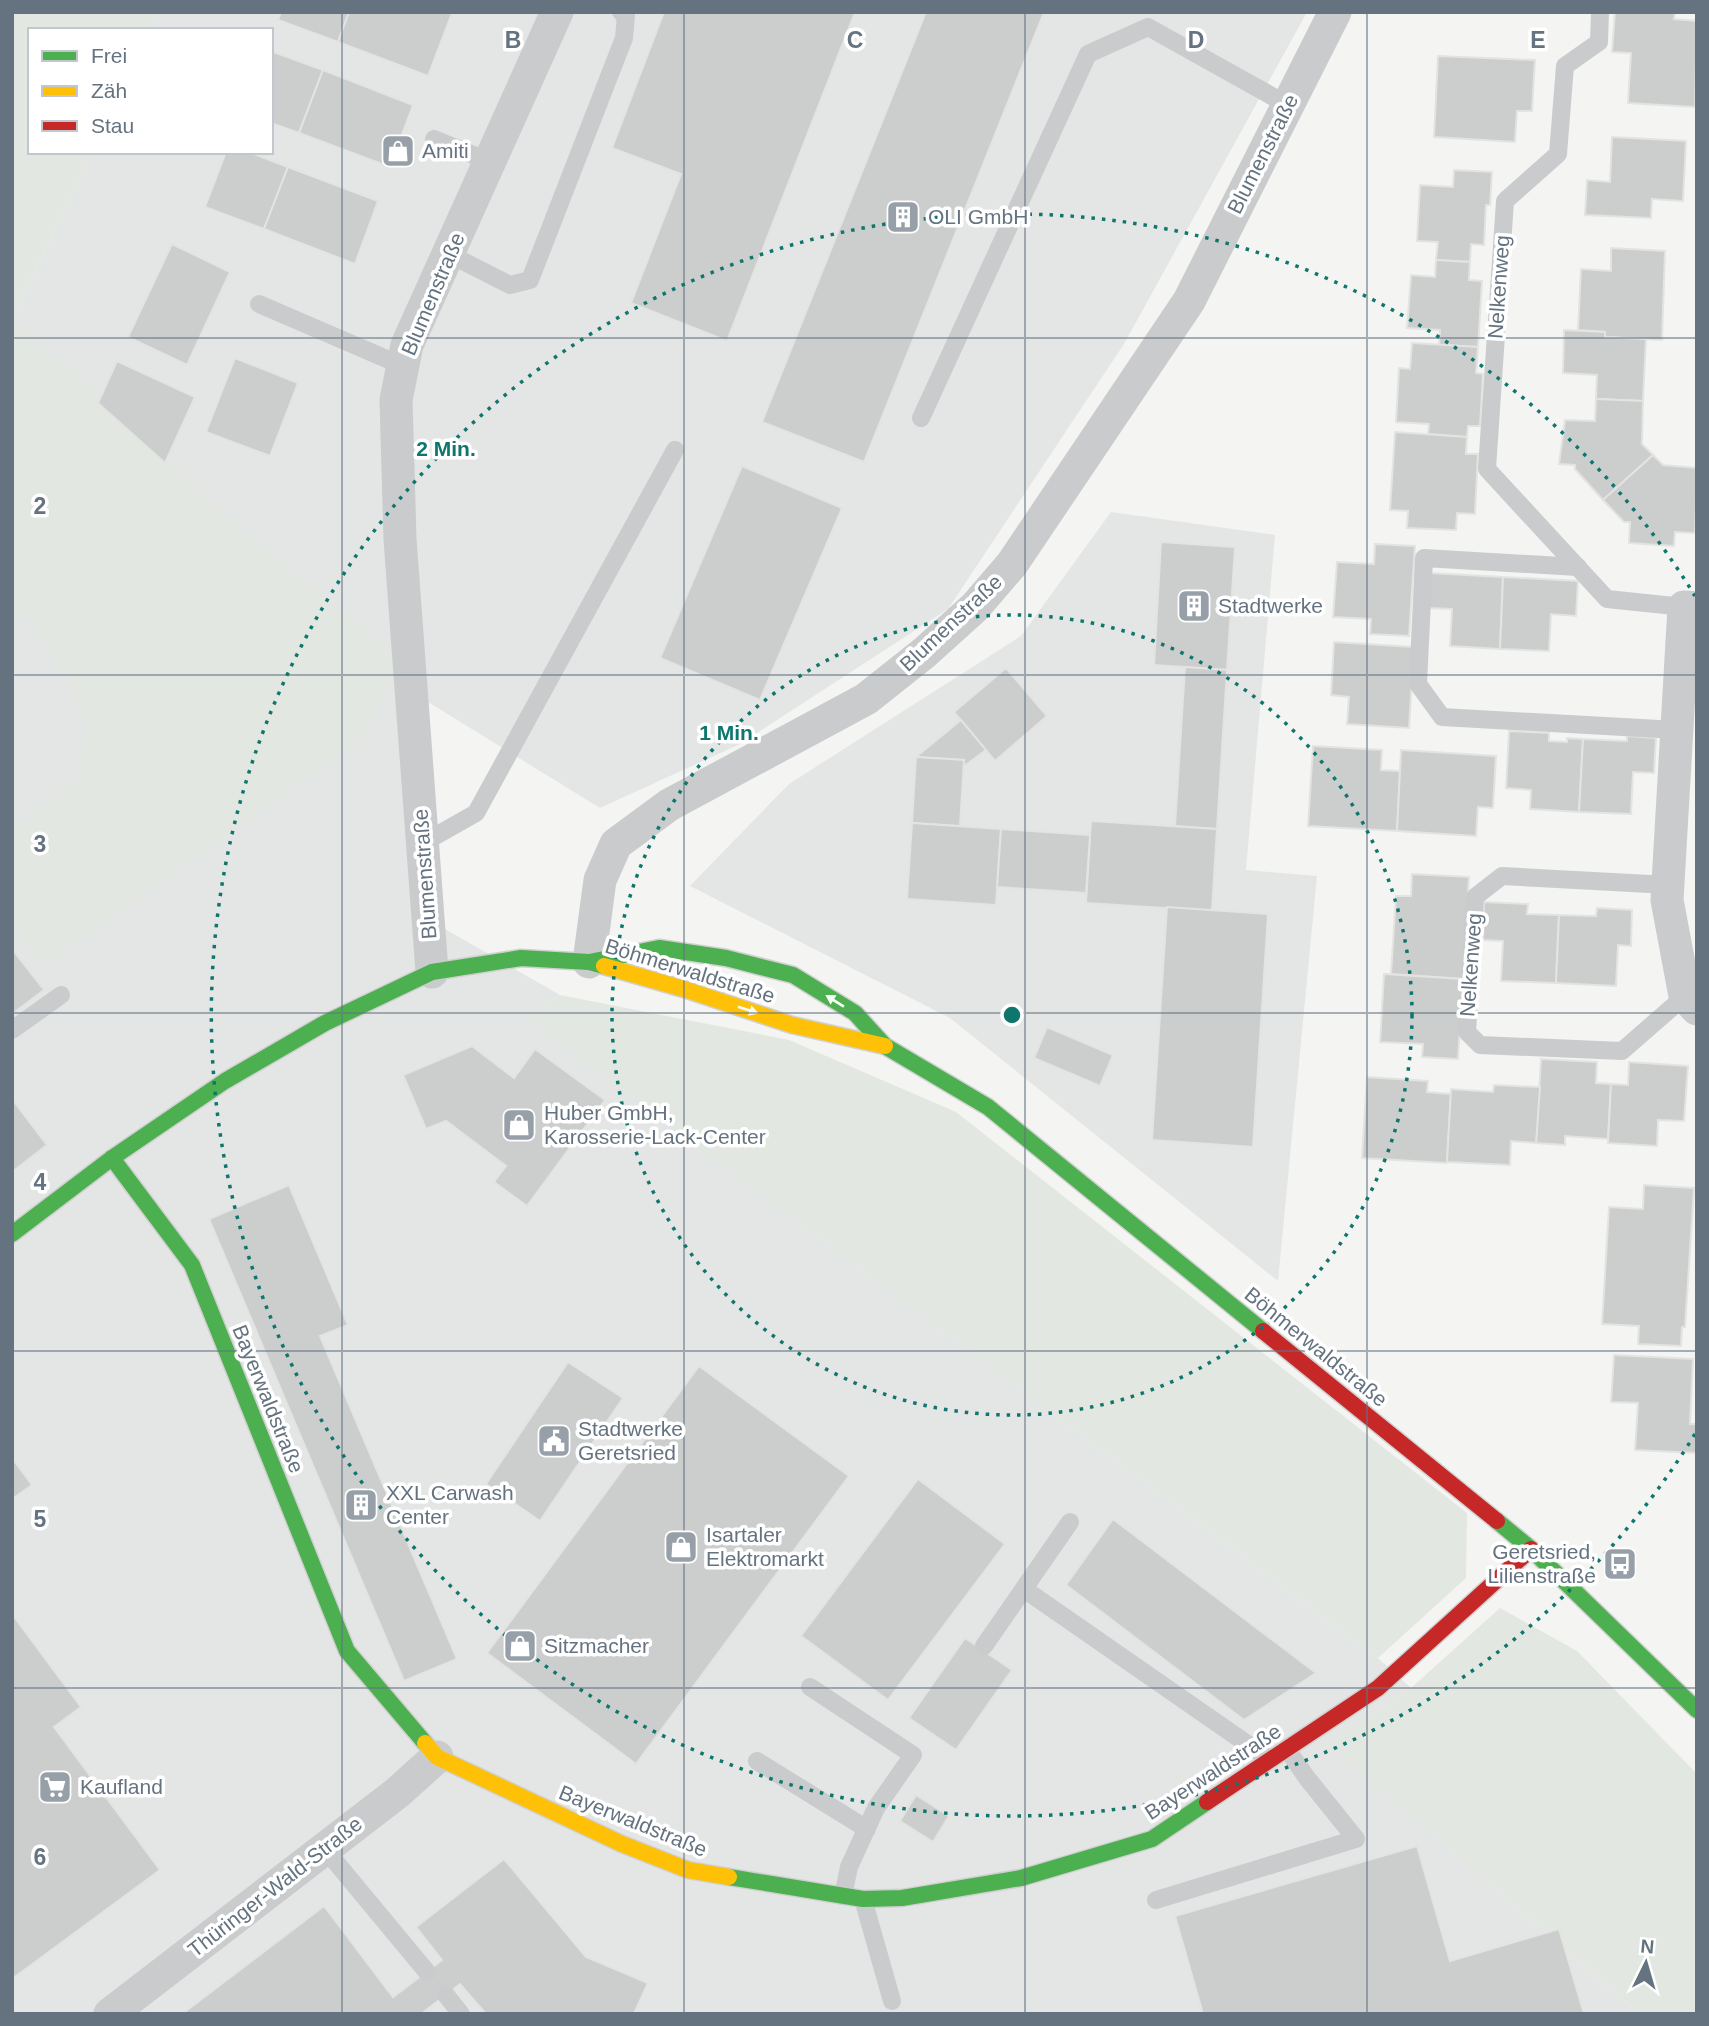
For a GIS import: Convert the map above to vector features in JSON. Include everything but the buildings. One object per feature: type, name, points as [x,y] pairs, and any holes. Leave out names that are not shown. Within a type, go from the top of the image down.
[{"type":"street","name":"Blumenstraße","points":[[432,972],[400,539],[396,400],[407,345],[557,12]]},
{"type":"street","name":"Blumenstraße","points":[[12,1234],[112,1158],[225,1082],[325,1023],[432,972],[521,958],[589,962],[600,880],[616,844],[669,805],[866,699],[924,653],[975,607],[1012,564],[1189,301],[1335,12]]},
{"type":"street","name":"Nelkenweg","points":[[1690,608],[1678,730],[1667,900],[1691,1003]]},
{"type":"street","name":"Böhmerwaldstraße","points":[[589,962],[659,948],[726,958],[793,975],[855,1013],[886,1046],[988,1107],[1531,1549],[1697,1710]]},
{"type":"street","name":"Böhmerwaldstraße","points":[[589,962],[684,989],[792,1025],[886,1046]]},
{"type":"street","name":"Bayerwaldstraße","points":[[112,1158],[192,1265],[346,1651],[437,1757],[611,1839],[688,1870],[863,1899],[902,1898],[1021,1878],[1152,1839],[1378,1688],[1531,1549]]},
{"type":"street","name":"Thüringer-Wald-Straße","points":[[110,2014],[397,1793],[437,1757]]},
{"type":"lane","points":[[449,254],[510,285],[530,279],[624,38],[626,15],[621,12]]},
{"type":"lane","name":"Nelkenweg","points":[[1600,12],[1599,42],[1564,66],[1558,154],[1505,201],[1487,469],[1607,600],[1690,608]]},
{"type":"lane","points":[[921,418],[1088,54],[1144,20],[1288,104]]},
{"type":"lane","points":[[434,139],[491,162]]},
{"type":"lane","points":[[259,304],[403,366]]},
{"type":"lane","points":[[423,844],[475,813],[675,450]]},
{"type":"lane","points":[[1578,567],[1424,558],[1418,684],[1442,718],[1678,730]]},
{"type":"lane","name":"Nelkenweg","points":[[1668,885],[1502,876],[1475,897],[1466,1032],[1480,1045],[1622,1051],[1691,1003]]},
{"type":"lane","points":[[12,1030],[61,995]]},
{"type":"lane","points":[[984,1646],[1070,1522]]},
{"type":"lane","points":[[1024,1589],[1269,1759]]},
{"type":"lane","points":[[810,1687],[913,1755],[876,1808],[849,1867],[843,1896]]},
{"type":"lane","points":[[1156,1900],[1356,1839],[1287,1749]]},
{"type":"lane","points":[[758,1761],[867,1829]]},
{"type":"lane","points":[[324,1848],[427,1972]]},
{"type":"lane","points":[[863,1899],[892,2001]]},
{"type":"lane","points":[[446,1995],[461,2014]]},
{"type":"shaded area","points":[[12,12],[156,12],[149,28],[28,28],[28,154],[90,154],[12,320]]},
{"type":"shaded area","points":[[156,12],[1307,12],[1124,344],[948,609],[740,744],[600,808],[402,686],[412,910],[560,995],[528,1019],[1378,1658],[1411,1688],[1331,1745],[1640,2014],[12,2014],[12,616],[136,520],[12,320],[90,154],[273,154],[273,28],[149,28]]},
{"type":"shaded area","points":[[12,321],[67,367],[225,516],[401,661],[359,740],[43,967],[12,925],[12,830],[79,778],[86,723],[64,672],[22,609],[12,616]]},
{"type":"shaded area","points":[[1111,512],[1275,535],[1246,870],[1317,876],[1278,1281],[950,1018],[690,886],[789,784],[1021,636]]},
{"type":"shaded area","points":[[560,995],[789,1040],[956,1112],[1467,1513],[1466,1578],[1378,1658],[527,1019]]},
{"type":"shaded area","points":[[1500,1608],[1577,1651],[1697,1774],[1697,2014],[1640,2014],[1330,1745],[1411,1688]]},
{"type":"traffic: fast","points":[[589,962],[659,948],[726,958],[793,975],[855,1013],[885,1046],[988,1107],[1263,1331]]},
{"type":"traffic: fast","points":[[12,1234],[112,1158],[225,1081],[325,1023],[432,972],[521,958],[589,962],[604,966]]},
{"type":"traffic: fast","points":[[112,1158],[192,1265],[347,1651],[425,1743]]},
{"type":"traffic: fast","points":[[1497,1521],[1531,1549],[1697,1710]]},
{"type":"traffic: fast","points":[[729,1877],[863,1899],[902,1898],[1021,1878],[1152,1839],[1207,1802]]},
{"type":"traffic: slow","points":[[604,966],[792,1025],[885,1046]]},
{"type":"traffic: slow","points":[[425,1743],[437,1757],[622,1844],[688,1870],[729,1877]]},
{"type":"traffic: jam","points":[[1263,1331],[1497,1521]]},
{"type":"traffic: jam","points":[[1207,1802],[1378,1688],[1531,1549]]},
{"type":"place","name":"Amiti","points":[[398,151]]},
{"type":"place","name":"OLI GmbH","points":[[903,217]]},
{"type":"place","name":"Stadtwerke","points":[[1194,606]]},
{"type":"place","name":"Huber GmbH, Karosserie-Lack-Center","points":[[519,1125]]},
{"type":"place","name":"Stadtwerke Geretsried","points":[[554,1441]]},
{"type":"place","name":"XXL Carwash Center","points":[[361,1505]]},
{"type":"place","name":"Isartaler Elektromarkt","points":[[681,1547]]},
{"type":"place","name":"Geretsried, Lilienstraße","points":[[1620,1564]]},
{"type":"place","name":"Sitzmacher","points":[[520,1646]]},
{"type":"place","name":"Kaufland","points":[[55,1787]]}]
